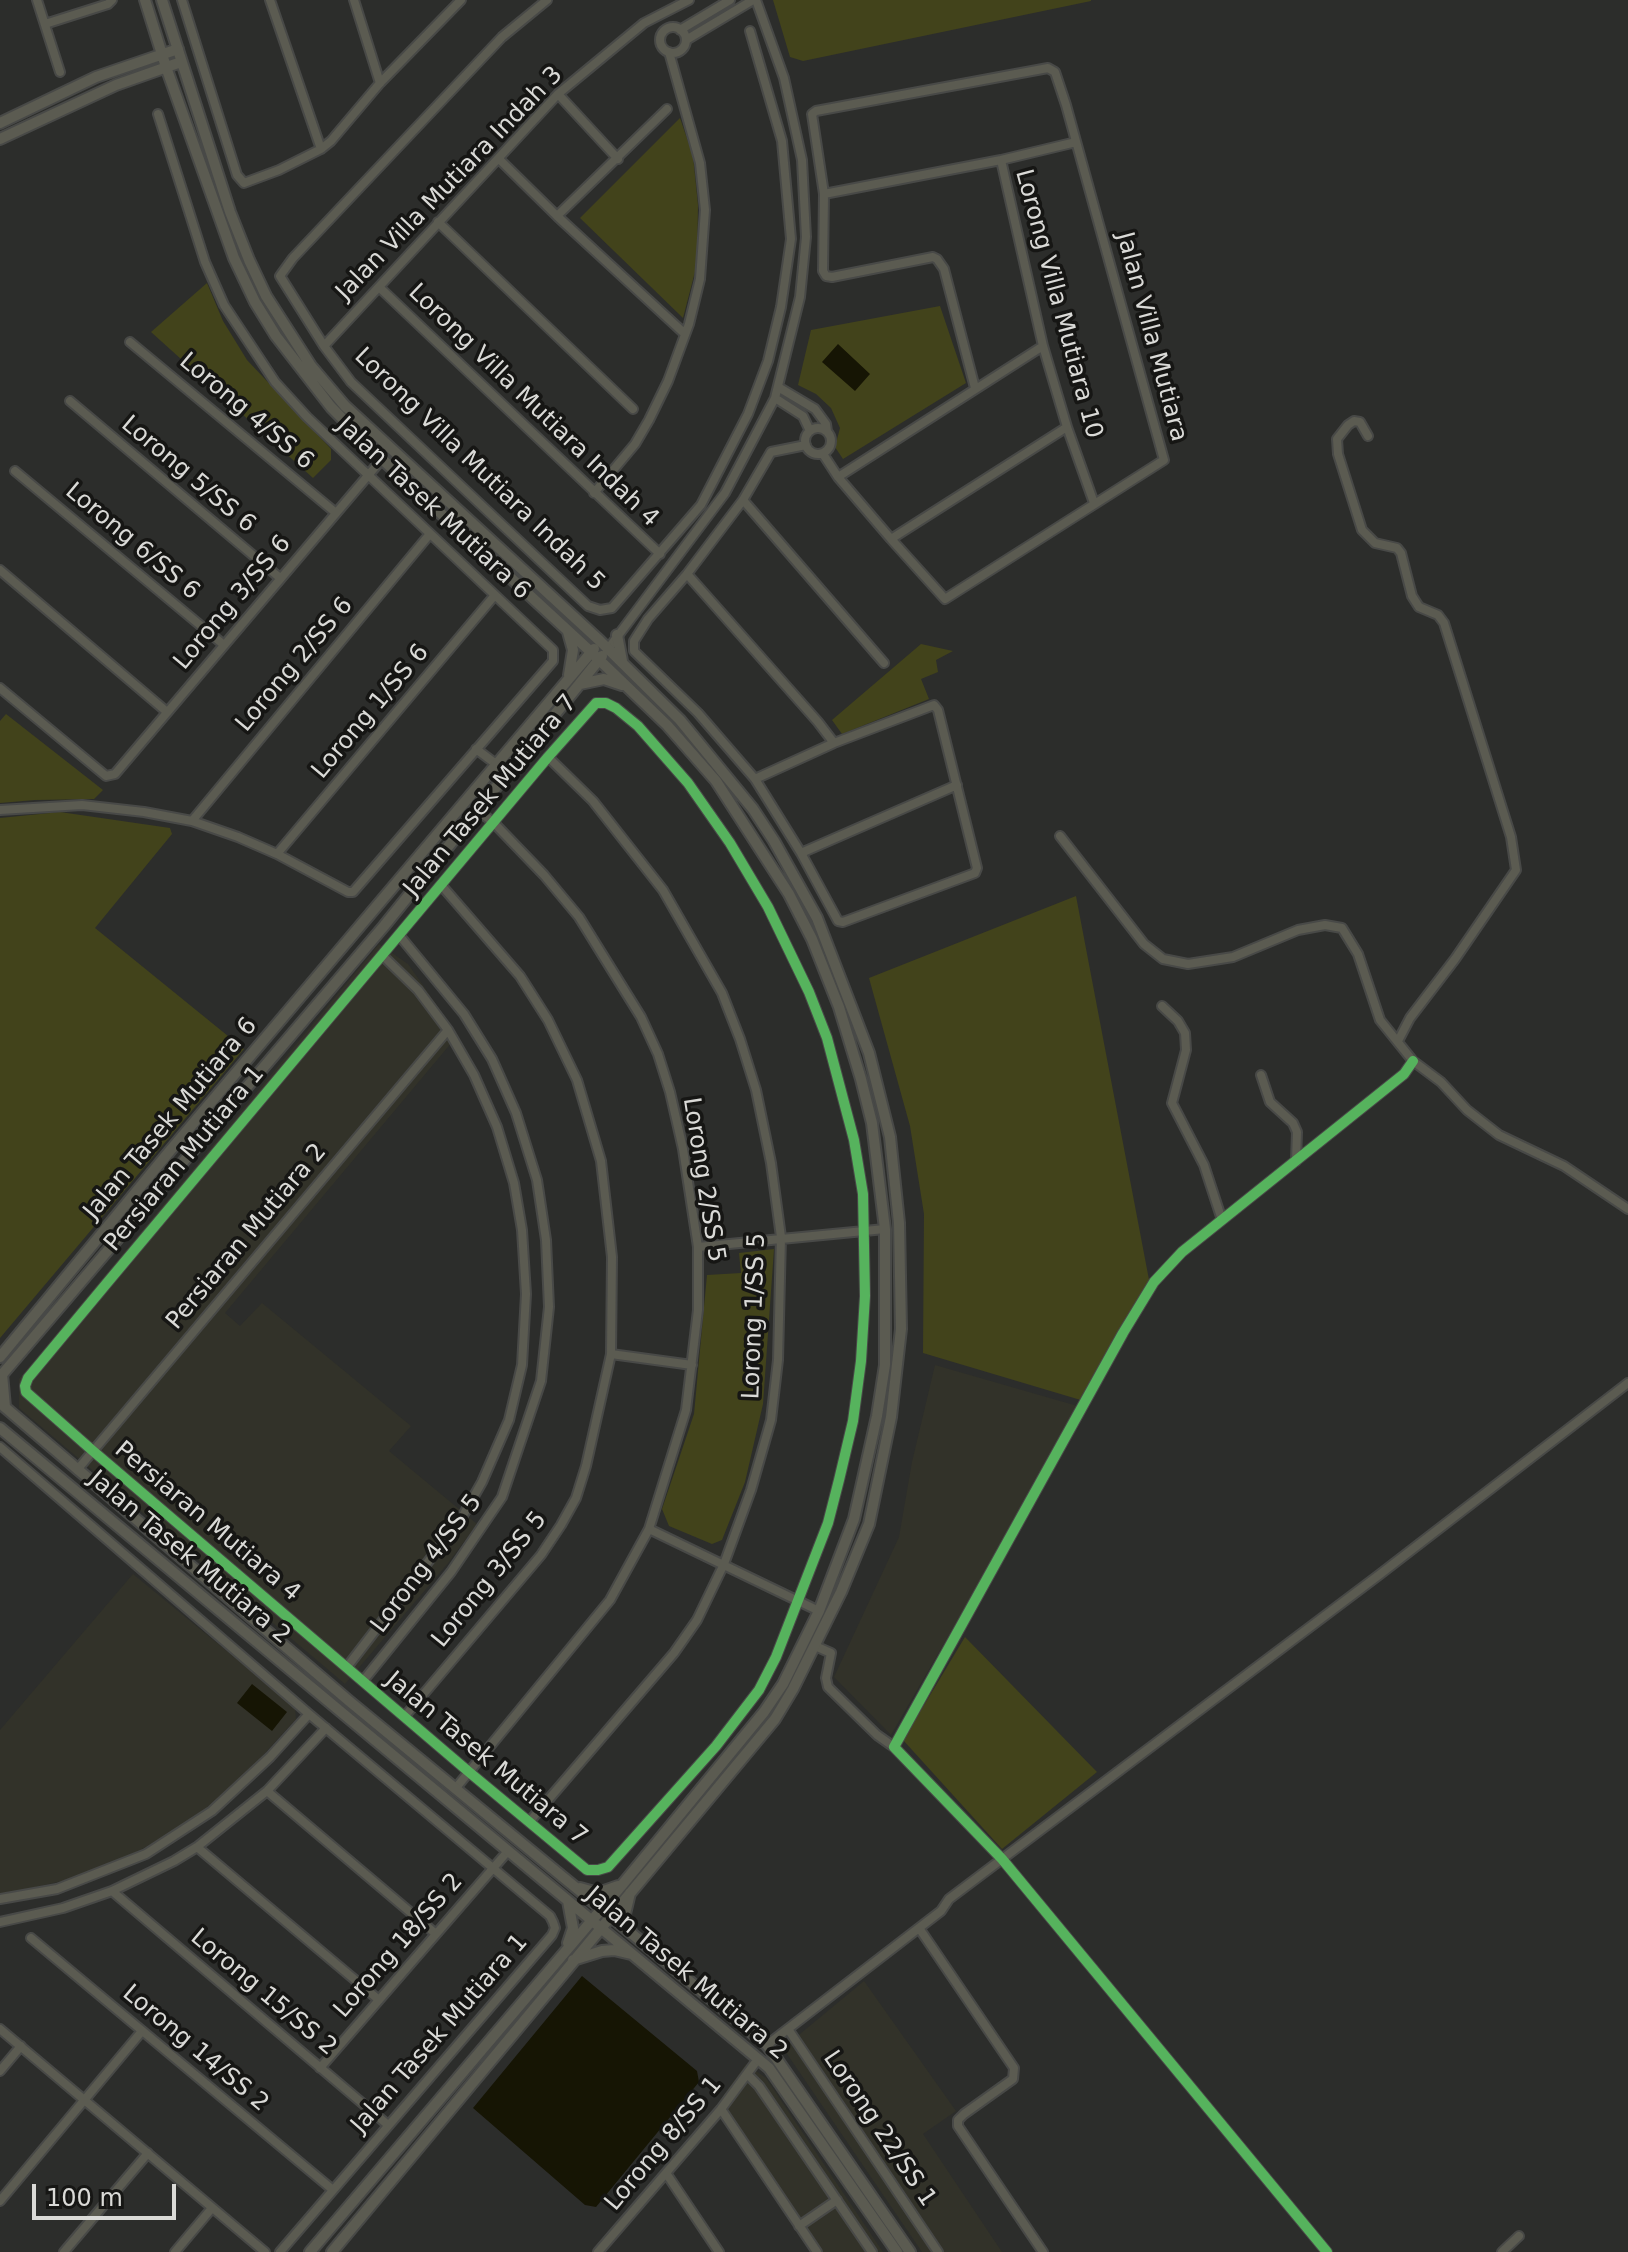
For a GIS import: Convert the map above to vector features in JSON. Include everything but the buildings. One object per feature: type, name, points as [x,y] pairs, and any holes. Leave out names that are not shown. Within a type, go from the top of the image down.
[{"type":"street","points":[[37,0],[60,72]]},
{"type":"street","points":[[45,24],[108,4],[112,0]]},
{"type":"street","points":[[145,0],[166,67]]},
{"type":"street","points":[[162,0],[230,212],[249,260],[266,296],[311,366],[345,406],[604,645],[703,746],[753,809],[791,869],[817,918],[869,1053],[890,1137],[899,1223],[901,1329],[891,1417],[869,1524],[815,1646],[775,1719],[604,1913],[573,1960],[332,2252]]},
{"type":"street","points":[[182,0],[239,180],[244,183],[321,149],[461,0]]},
{"type":"street","points":[[270,0],[321,149]]},
{"type":"street","points":[[354,0],[380,83]]},
{"type":"street","name":"Lorong Villa Mutiara Indah 5","points":[[547,0],[502,37],[293,258],[280,276],[351,382],[588,606],[600,610],[612,608],[660,554]]},
{"type":"street","name":"Jalan Villa Mutiara Indah 3","points":[[324,346],[558,94],[644,23],[689,0]]},
{"type":"street","points":[[680,30],[730,0]]},
{"type":"street","points":[[604,645],[618,633],[679,558],[725,493],[775,398],[801,282],[806,237],[802,160],[784,78],[754,0],[686,40],[681,50],[669,52]]},
{"type":"street","points":[[656,18],[665,30]]},
{"type":"street","points":[[594,493],[642,432],[668,381],[700,279],[705,210],[700,163],[669,52],[660,40],[665,30],[672,27],[680,30],[686,40]]},
{"type":"street","points":[[660,554],[701,505],[737,436],[768,361],[781,307],[791,239],[782,141],[750,31]]},
{"type":"street","points":[[0,123],[96,77],[178,49]]},
{"type":"street","points":[[0,139],[116,85],[181,62]]},
{"type":"street","name":"Jalan Tasek Mutiara 6","points":[[166,67],[234,258],[255,302],[302,372],[382,459],[595,655]]},
{"type":"street","name":"Jalan Villa Mutiara","points":[[823,454],[838,477],[945,599],[1164,460],[1055,72],[1048,68],[816,111],[812,118],[824,194]]},
{"type":"street","points":[[558,94],[618,159]]},
{"type":"street","points":[[557,216],[667,109]]},
{"type":"street","name":"Jalan Tasek Mutiara 6","points":[[158,114],[205,262],[224,305],[275,382],[429,535],[553,650],[554,656],[553,661],[358,889],[348,892],[277,854]]},
{"type":"street","points":[[975,388],[944,269],[937,259],[933,257],[826,276],[822,267],[824,194],[1001,160],[1076,142]]},
{"type":"street","points":[[499,159],[685,334]]},
{"type":"street","name":"Lorong Villa Mutiara 10","points":[[1001,160],[1043,346],[1094,503]]},
{"type":"street","points":[[438,222],[633,409]]},
{"type":"street","name":"Lorong Villa Mutiara Indah 4","points":[[379,287],[660,554]]},
{"type":"street","name":"Lorong 4/SS 6","points":[[130,342],[336,513]]},
{"type":"street","points":[[838,477],[1043,346]]},
{"type":"street","points":[[778,387],[815,409],[826,424],[831,443],[823,454],[811,452],[806,445],[810,431],[817,428],[827,431]]},
{"type":"street","points":[[775,398],[803,416],[810,431]]},
{"type":"street","name":"Lorong 5/SS 6","points":[[70,401],[280,578]]},
{"type":"street","points":[[1368,436],[1360,422],[1354,421],[1337,439],[1338,454],[1362,530],[1375,543],[1397,548],[1412,596],[1419,607],[1438,615],[1444,623],[1511,837],[1516,870],[1410,1018],[1398,1041]]},
{"type":"street","points":[[891,539],[1067,427]]},
{"type":"street","points":[[755,779],[834,743],[934,705],[938,710],[957,785],[977,868],[975,873],[843,922],[834,916],[801,853],[755,779],[698,713],[634,651],[634,641],[648,619],[687,574],[743,500],[771,452],[806,445]]},
{"type":"street","name":"Lorong 3/SS 6","points":[[0,688],[106,776],[115,774],[382,459]]},
{"type":"street","name":"Lorong 6/SS 6","points":[[15,471],[224,645]]},
{"type":"street","points":[[743,500],[884,663]]},
{"type":"street","name":"Lorong 2/SS 6","points":[[192,821],[429,535]]},
{"type":"street","points":[[0,570],[167,712]]},
{"type":"street","points":[[687,574],[834,743]]},
{"type":"street","name":"Lorong 1/SS 6","points":[[277,854],[495,595]]},
{"type":"street","points":[[566,628],[573,650],[573,665],[567,680]]},
{"type":"street","points":[[587,629],[618,633]]},
{"type":"street","points":[[618,633],[624,664]]},
{"type":"street","name":"Jalan Tasek Mutiara 6","points":[[0,1357],[567,680],[604,645]]},
{"type":"street","points":[[595,655],[667,725],[716,781],[789,894],[812,939],[839,1007],[872,1123],[885,1229],[885,1365],[854,1519],[819,1611],[783,1684],[626,1888],[627,1927],[640,1942]]},
{"type":"street","name":"Jalan Tasek Mutiara 6","points":[[1,1375],[376,935],[579,684],[595,655]]},
{"type":"street","points":[[579,684],[604,679],[631,690]]},
{"type":"street","name":"Jalan Tasek Mutiara 7","points":[[363,1681],[587,1870],[608,1867],[716,1746],[759,1690],[776,1657],[828,1523],[853,1421],[861,1361],[863,1194],[854,1140],[827,1038],[775,920],[730,843],[688,783],[638,726],[606,703],[596,703],[589,709],[382,955]]},
{"type":"street","points":[[476,749],[496,764]]},
{"type":"street","name":"Lorong 1/SS 5","points":[[530,1821],[674,1653],[697,1620],[724,1564],[751,1490],[771,1420],[778,1360],[781,1237],[771,1163],[756,1090],[722,993],[663,890],[593,801],[548,757]]},
{"type":"street","points":[[801,853],[957,785]]},
{"type":"street","points":[[0,810],[82,805],[144,812],[192,821],[277,854]]},
{"type":"street","name":"Lorong 2/SS 5","points":[[455,1789],[610,1600],[649,1529],[682,1425],[698,1310],[698,1247],[683,1149],[670,1092],[641,1017],[579,917],[544,875],[493,822],[477,810]]},
{"type":"street","points":[[1060,836],[1144,944],[1163,959],[1188,964],[1233,957],[1298,930],[1325,925],[1342,928],[1358,954],[1380,1020],[1413,1061],[1499,1135],[1564,1166],[1628,1209]]},
{"type":"street","name":"Lorong 3/SS 5","points":[[405,1716],[541,1555],[561,1525],[576,1498],[586,1466],[611,1354],[612,1257],[601,1161],[577,1080],[548,1020],[520,976],[442,886]]},
{"type":"street","name":"Lorong 4/SS 5","points":[[363,1681],[451,1572],[502,1497],[541,1381],[549,1307],[546,1240],[537,1180],[516,1113],[492,1059],[464,1014],[399,935]]},
{"type":"street","points":[[347,1667],[461,1519],[482,1482],[509,1420],[522,1365],[526,1294],[522,1230],[514,1183],[497,1127],[474,1075],[448,1030],[418,990],[382,955]]},
{"type":"street","name":"Persiaran Mutiara 1","points":[[26,1392],[28,1378],[382,955]]},
{"type":"street","points":[[1162,1006],[1178,1021],[1185,1033],[1186,1050],[1172,1103],[1204,1165],[1222,1220]]},
{"type":"street","name":"Persiaran Mutiara 2","points":[[77,1470],[448,1030]]},
{"type":"street","points":[[273,1056],[288,1068]]},
{"type":"street","points":[[894,1747],[1154,1282],[1182,1252],[1404,1074],[1413,1061]]},
{"type":"street","points":[[1261,1075],[1270,1102],[1293,1123],[1297,1132],[1296,1161]]},
{"type":"street","points":[[169,1152],[181,1163]]},
{"type":"street","points":[[698,1247],[885,1229]]},
{"type":"street","points":[[90,1269],[107,1283]]},
{"type":"street","points":[[611,1354],[692,1365]]},
{"type":"street","points":[[1,1375],[3,1405]]},
{"type":"street","points":[[767,2045],[941,1911],[949,1899],[1628,1383]]},
{"type":"street","name":"Persiaran Mutiara 4","points":[[26,1392],[363,1681]]},
{"type":"street","name":"Jalan Tasek Mutiara 2","points":[[3,1405],[234,1604],[767,2045],[910,2252]]},
{"type":"street","name":"Jalan Tasek Mutiara 2","points":[[0,1428],[758,2059],[779,2079],[897,2252]]},
{"type":"street","name":"Jalan Tasek Mutiara 1","points":[[0,1447],[309,1714],[550,1916],[555,1928],[280,2252]]},
{"type":"street","points":[[113,1544],[124,1529]]},
{"type":"street","points":[[649,1529],[819,1611]]},
{"type":"street","points":[[226,1614],[234,1604]]},
{"type":"street","points":[[815,1646],[831,1653],[826,1678],[828,1687],[877,1735],[894,1747],[1002,1859],[1327,2252]]},
{"type":"street","points":[[0,1899],[57,1889],[146,1854],[224,1801],[309,1714]]},
{"type":"street","points":[[0,1922],[63,1908],[112,1891],[174,1861],[197,1847],[267,1791],[326,1728]]},
{"type":"street","points":[[267,1791],[436,1934]]},
{"type":"street","points":[[197,1847],[379,2000]]},
{"type":"street","name":"Lorong 18/SS 2","points":[[320,2068],[508,1851]]},
{"type":"street","points":[[570,1884],[598,1893],[626,1888]]},
{"type":"street","name":"Lorong 15/SS 2","points":[[112,1891],[388,2125]]},
{"type":"street","points":[[563,1952],[573,1928],[567,1900]]},
{"type":"street","name":"Jalan Tasek Mutiara 1","points":[[310,2252],[563,1952],[596,1923]]},
{"type":"street","points":[[919,1928],[1014,2068],[1013,2079],[964,2114],[958,2120],[958,2126],[1043,2252]]},
{"type":"street","name":"Lorong 14/SS 2","points":[[31,1938],[333,2190]]},
{"type":"street","points":[[573,1960],[602,1951],[633,1954]]},
{"type":"street","points":[[0,2029],[265,2252]]},
{"type":"street","name":"Lorong 22/SS 1","points":[[788,2029],[938,2252]]},
{"type":"street","points":[[0,2201],[142,2031]]},
{"type":"street","points":[[0,2071],[21,2046]]},
{"type":"street","name":"Lorong 8/SS 1","points":[[598,2252],[721,2109],[758,2059]]},
{"type":"street","points":[[748,2075],[759,2086],[872,2252]]},
{"type":"street","points":[[721,2109],[817,2252]]},
{"type":"street","points":[[64,2252],[148,2153]]},
{"type":"street","points":[[666,2173],[714,2250]]},
{"type":"street","points":[[799,2226],[837,2200]]},
{"type":"street","points":[[175,2252],[212,2208]]},
{"type":"street","points":[[1502,2252],[1519,2236]]},
{"type":"shaded area","points":[[773,0],[1091,1],[803,61],[790,57]]},
{"type":"shaded area","points":[[680,118],[693,156],[698,205],[697,264],[683,318],[580,218]]},
{"type":"shaded area","points":[[207,283],[223,321],[247,360],[331,449],[331,460],[313,478],[151,332]]},
{"type":"shaded area","points":[[940,306],[966,383],[843,459],[835,447],[840,428],[831,408],[816,394],[798,385],[811,330]]},
{"type":"shaded area","points":[[838,344],[870,374],[855,391],[822,362]]},
{"type":"shaded area","points":[[921,644],[953,651],[936,660],[938,672],[921,679],[929,699],[842,734],[832,720]]},
{"type":"shaded area","points":[[6,714],[103,790],[94,799],[0,803],[0,721]]},
{"type":"shaded area","points":[[60,812],[170,828],[172,834],[95,928],[244,1049],[0,1338],[0,818]]},
{"type":"shaded area","points":[[1076,896],[1150,1285],[1084,1401],[923,1353],[924,1214],[910,1126],[869,978]]},
{"type":"shaded area","points":[[379,944],[408,964],[458,1035],[225,1313],[240,1326],[262,1303],[411,1426],[389,1451],[477,1524],[449,1562],[345,1684],[19,1408],[19,1379]]},
{"type":"shaded area","points":[[774,1249],[763,1404],[745,1482],[722,1540],[712,1544],[669,1526],[662,1509],[694,1414],[707,1275],[741,1273],[739,1253]]},
{"type":"shaded area","points":[[935,1365],[1081,1407],[891,1735],[834,1677],[899,1537],[912,1462]]},
{"type":"shaded area","points":[[133,1574],[295,1707],[296,1719],[245,1775],[171,1833],[131,1855],[66,1880],[0,1895],[0,1730]]},
{"type":"shaded area","points":[[965,1637],[1097,1772],[1002,1849],[903,1740]]},
{"type":"shaded area","points":[[252,1684],[287,1712],[272,1731],[237,1703]]},
{"type":"shaded area","points":[[582,1976],[697,2071],[699,2082],[596,2207],[585,2205],[473,2108]]},
{"type":"shaded area","points":[[864,1981],[956,2111],[923,2134],[1002,2252],[922,2252],[783,2048]]},
{"type":"shaded area","points":[[746,2064],[766,2078],[883,2252],[823,2252],[720,2100]]},
{"type":"cycle path","points":[[596,703],[606,703],[616,708],[638,726],[688,783],[730,843],[768,907],[809,992],[827,1038],[854,1140],[863,1194],[865,1296],[853,1421],[839,1480],[828,1523],[776,1657],[759,1690],[716,1746],[608,1867],[587,1870],[93,1451],[26,1392],[25,1386],[28,1378],[107,1283],[596,703]]},
{"type":"cycle path","points":[[1327,2252],[1002,1859],[894,1747],[1154,1282],[1182,1252],[1404,1074],[1413,1061]]}]
